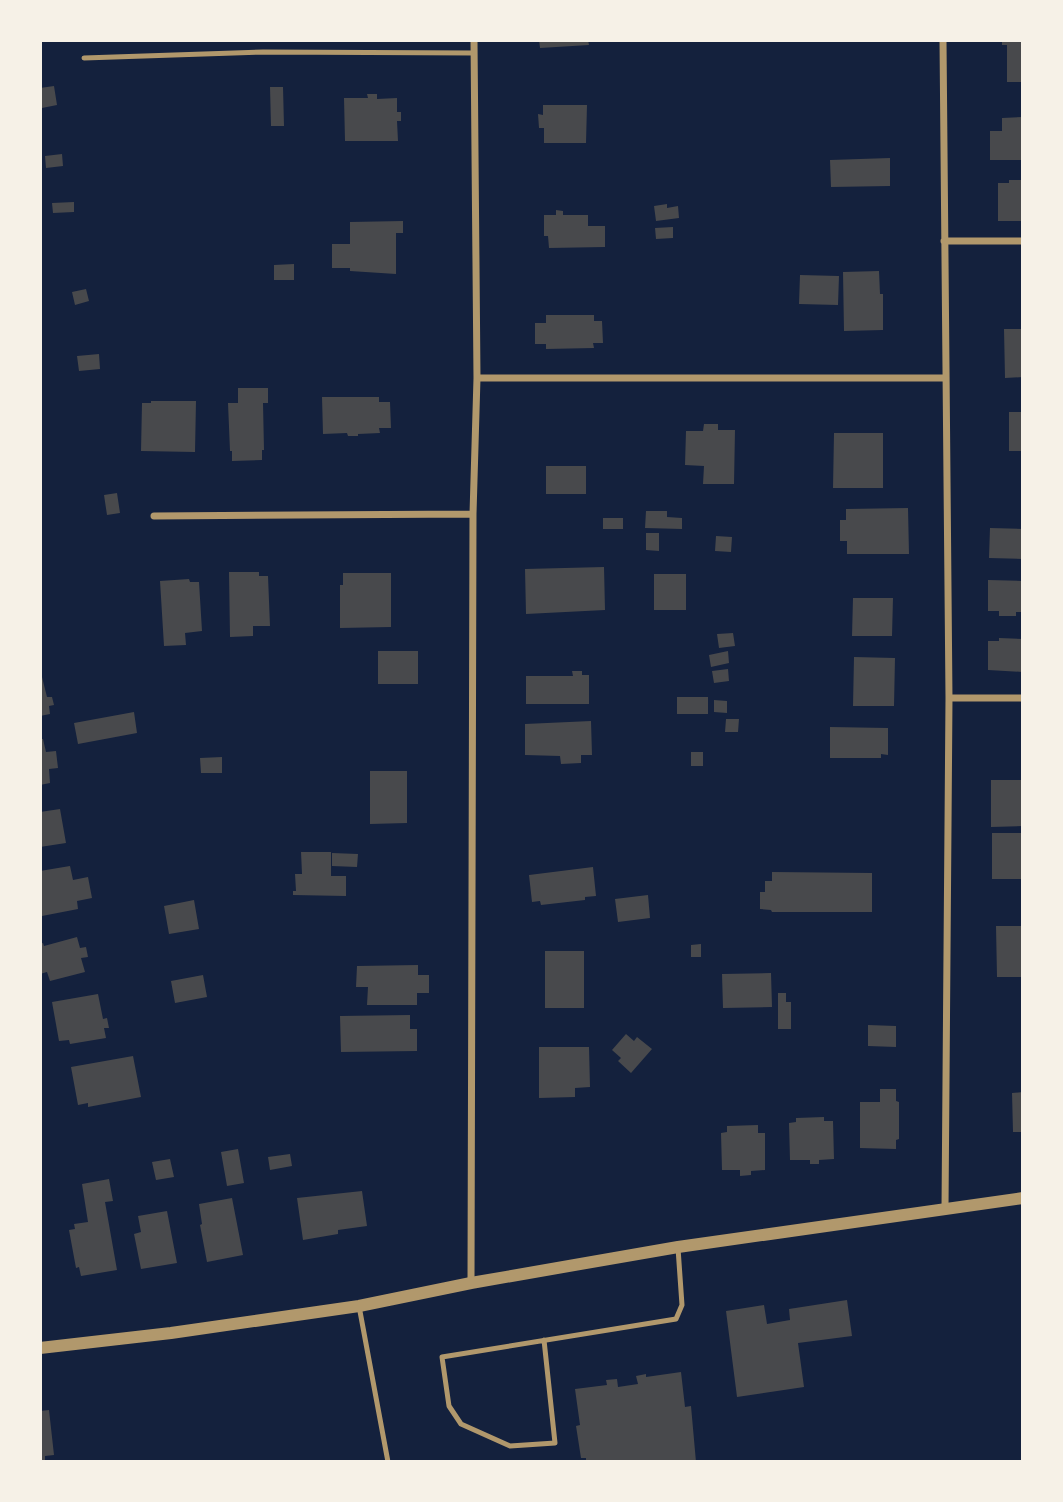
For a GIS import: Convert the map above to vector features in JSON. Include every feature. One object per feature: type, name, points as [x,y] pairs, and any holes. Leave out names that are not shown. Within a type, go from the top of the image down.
[{"type":"street","points":[[471,1283],[477,378],[474,40]]},
{"type":"street","points":[[943,40],[949,698],[944,1209]]},
{"type":"street","points":[[944,241],[1023,241]]},
{"type":"street","points":[[477,378],[946,377]]},
{"type":"street","points":[[154,516],[474,514]]},
{"type":"street","points":[[949,698],[1023,698]]},
{"type":"street","points":[[40,1348],[171,1333],[359,1306],[471,1283],[678,1247],[1023,1198]]},
{"type":"lane","points":[[84,58],[262,52],[474,53]]},
{"type":"lane","points":[[544,1340],[555,1443],[510,1446],[461,1423],[449,1406],[442,1357],[544,1340],[676,1319],[682,1305],[678,1247]]},
{"type":"lane","points":[[359,1306],[388,1462]]},
{"type":"building","points":[[539,40],[588,40],[589,45],[540,48]]},
{"type":"building","points":[[1002,40],[1023,40],[1023,82],[1007,82],[1007,45],[1002,45]]},
{"type":"building","points":[[54,86],[57,105],[42,108],[40,88]]},
{"type":"building","points":[[270,87],[283,87],[284,126],[271,126]]},
{"type":"building","points":[[367,94],[377,94],[377,99],[397,98],[397,112],[401,112],[401,121],[397,121],[398,141],[345,141],[344,98],[368,98]]},
{"type":"building","points":[[543,105],[587,105],[586,143],[544,143],[544,128],[539,128],[538,114],[543,115]]},
{"type":"building","points":[[1023,117],[1023,160],[990,160],[990,131],[1002,131],[1002,118]]},
{"type":"building","points":[[62,154],[63,166],[46,168],[45,156]]},
{"type":"building","points":[[890,158],[890,186],[831,187],[830,160]]},
{"type":"building","points":[[1009,180],[1023,180],[1023,221],[998,221],[998,183],[1009,183]]},
{"type":"building","points":[[74,202],[74,212],[53,213],[52,203]]},
{"type":"building","points":[[667,204],[667,208],[678,206],[679,218],[656,221],[654,206]]},
{"type":"building","points":[[556,210],[563,211],[563,215],[588,215],[588,226],[605,226],[605,247],[549,248],[548,236],[544,236],[544,215],[556,215]]},
{"type":"building","points":[[403,221],[403,233],[396,233],[396,274],[332,268],[332,244],[350,244],[350,222]]},
{"type":"building","points":[[673,227],[673,238],[656,239],[655,228]]},
{"type":"building","points":[[294,264],[294,280],[274,280],[274,265]]},
{"type":"building","points":[[879,271],[880,294],[883,294],[883,330],[844,331],[843,272]]},
{"type":"building","points":[[800,275],[839,276],[838,305],[799,304]]},
{"type":"building","points":[[86,289],[89,301],[75,305],[72,292]]},
{"type":"building","points":[[546,315],[594,315],[594,321],[602,321],[603,343],[593,343],[594,348],[546,349],[546,344],[535,344],[535,323],[546,323]]},
{"type":"building","points":[[1004,329],[1023,329],[1023,377],[1005,378]]},
{"type":"building","points":[[99,354],[100,369],[79,371],[77,356]]},
{"type":"building","points":[[238,388],[268,388],[268,403],[263,403],[262,460],[232,461],[228,403],[238,403]]},
{"type":"building","points":[[322,397],[379,397],[379,402],[390,402],[391,428],[379,428],[380,433],[358,436],[348,436],[347,433],[323,434]]},
{"type":"building","points":[[196,401],[195,452],[141,451],[142,403]]},
{"type":"building","points":[[1009,412],[1023,412],[1023,451],[1009,451]]},
{"type":"building","points":[[704,424],[718,424],[718,430],[735,430],[734,484],[703,484],[704,466],[685,465],[686,431],[703,431]]},
{"type":"building","points":[[834,433],[883,433],[883,488],[833,488]]},
{"type":"building","points":[[546,466],[586,466],[586,494],[546,494]]},
{"type":"building","points":[[117,493],[120,513],[107,515],[104,495]]},
{"type":"building","points":[[908,508],[909,554],[847,554],[847,541],[840,541],[840,520],[846,520],[846,509]]},
{"type":"building","points":[[646,511],[667,511],[667,517],[682,518],[682,529],[645,528]]},
{"type":"building","points":[[603,518],[623,518],[623,529],[603,529]]},
{"type":"building","points":[[990,528],[1023,529],[1023,559],[989,558]]},
{"type":"building","points":[[646,533],[659,533],[659,551],[646,550]]},
{"type":"building","points":[[716,536],[732,537],[731,552],[715,551]]},
{"type":"building","points":[[604,567],[605,610],[526,614],[525,569]]},
{"type":"building","points":[[229,572],[259,572],[259,576],[268,576],[270,626],[253,626],[253,636],[230,637]]},
{"type":"building","points":[[343,573],[391,573],[391,627],[340,628],[340,585],[343,585]]},
{"type":"building","points":[[654,574],[686,574],[686,610],[654,610]]},
{"type":"building","points":[[189,579],[190,582],[199,582],[202,631],[185,633],[186,645],[164,646],[160,581]]},
{"type":"building","points":[[988,580],[1023,581],[1023,612],[1016,612],[1016,616],[999,616],[999,611],[988,611]]},
{"type":"building","points":[[853,598],[893,598],[892,636],[852,636]]},
{"type":"building","points":[[733,633],[735,646],[719,648],[717,634]]},
{"type":"building","points":[[999,638],[1023,639],[1023,672],[988,670],[988,641],[999,641]]},
{"type":"building","points":[[378,651],[418,651],[418,684],[378,684]]},
{"type":"building","points":[[728,651],[729,663],[711,667],[709,655]]},
{"type":"building","points":[[854,657],[895,658],[894,706],[853,706]]},
{"type":"building","points":[[40,669],[47,697],[52,697],[54,705],[49,706],[50,714],[40,716]]},
{"type":"building","points":[[728,669],[729,681],[714,683],[712,671]]},
{"type":"building","points":[[572,671],[582,671],[582,675],[589,675],[589,704],[526,704],[526,676],[573,676]]},
{"type":"building","points":[[677,697],[708,697],[708,714],[677,714]]},
{"type":"building","points":[[714,700],[727,701],[727,713],[714,712]]},
{"type":"building","points":[[134,712],[137,733],[78,744],[74,723]]},
{"type":"building","points":[[726,719],[739,719],[738,732],[725,732]]},
{"type":"building","points":[[591,721],[592,755],[581,755],[581,763],[561,764],[560,756],[525,755],[525,724]]},
{"type":"building","points":[[830,727],[888,728],[888,755],[881,754],[881,758],[830,758]]},
{"type":"building","points":[[40,739],[43,739],[46,752],[56,751],[58,768],[49,769],[50,783],[40,785]]},
{"type":"building","points":[[691,752],[703,752],[703,766],[691,766]]},
{"type":"building","points":[[222,757],[222,773],[201,773],[200,758]]},
{"type":"building","points":[[370,771],[407,771],[407,823],[370,824]]},
{"type":"building","points":[[991,780],[1023,780],[1023,826],[991,827]]},
{"type":"building","points":[[60,809],[66,843],[40,847],[40,812]]},
{"type":"building","points":[[992,833],[1023,833],[1023,879],[992,879]]},
{"type":"building","points":[[301,852],[331,852],[331,876],[346,876],[346,896],[293,895],[293,891],[296,891],[295,874],[302,874]]},
{"type":"building","points":[[332,853],[358,854],[357,867],[332,866]]},
{"type":"building","points":[[70,866],[73,880],[88,877],[92,898],[77,901],[78,909],[42,916],[40,871]]},
{"type":"building","points":[[593,867],[596,896],[585,897],[585,900],[541,905],[540,901],[532,902],[529,875]]},
{"type":"building","points":[[772,872],[872,873],[872,912],[772,912],[760,909],[760,892],[765,892],[765,881],[772,881]]},
{"type":"building","points":[[648,895],[650,918],[618,922],[615,899]]},
{"type":"building","points":[[194,900],[199,929],[169,934],[164,906]]},
{"type":"building","points":[[996,926],[1022,926],[1023,977],[997,977]]},
{"type":"building","points":[[77,937],[80,948],[86,947],[88,957],[81,958],[85,972],[50,981],[47,972],[40,974],[40,944],[43,943],[44,946]]},
{"type":"building","points":[[701,944],[701,957],[691,957],[691,945]]},
{"type":"building","points":[[545,951],[584,951],[584,1008],[545,1008]]},
{"type":"building","points":[[418,965],[418,975],[429,975],[429,993],[417,993],[417,1005],[367,1005],[368,987],[356,987],[357,966]]},
{"type":"building","points":[[771,973],[772,1007],[723,1008],[722,974]]},
{"type":"building","points":[[203,975],[207,997],[175,1003],[171,981]]},
{"type":"building","points":[[778,993],[786,993],[786,1002],[791,1002],[791,1029],[778,1029]]},
{"type":"building","points":[[98,994],[103,1019],[107,1018],[109,1028],[104,1028],[106,1038],[70,1044],[69,1040],[59,1041],[52,1002]]},
{"type":"building","points":[[410,1015],[410,1029],[417,1029],[417,1051],[341,1052],[340,1016]]},
{"type":"building","points":[[868,1025],[896,1026],[896,1047],[868,1046]]},
{"type":"building","points":[[626,1034],[634,1041],[637,1037],[652,1049],[631,1073],[618,1061],[621,1058],[612,1050]]},
{"type":"building","points":[[539,1047],[589,1047],[590,1087],[575,1088],[575,1097],[539,1098]]},
{"type":"building","points":[[133,1056],[141,1097],[88,1107],[88,1103],[78,1105],[71,1067]]},
{"type":"building","points":[[880,1089],[896,1089],[896,1101],[899,1102],[899,1139],[896,1140],[896,1149],[860,1148],[860,1102],[880,1102]]},
{"type":"building","points":[[1023,1092],[1023,1132],[1013,1132],[1012,1093]]},
{"type":"building","points":[[824,1117],[824,1121],[833,1121],[834,1159],[819,1160],[819,1164],[810,1164],[810,1160],[790,1160],[789,1123],[796,1122],[796,1118]]},
{"type":"building","points":[[758,1125],[758,1133],[765,1133],[765,1170],[751,1171],[751,1175],[740,1176],[740,1170],[722,1170],[721,1133],[727,1132],[727,1126]]},
{"type":"building","points":[[238,1149],[244,1183],[227,1186],[221,1152]]},
{"type":"building","points":[[290,1154],[292,1166],[270,1170],[268,1157]]},
{"type":"building","points":[[170,1159],[174,1177],[156,1180],[152,1162]]},
{"type":"building","points":[[109,1179],[113,1201],[105,1202],[117,1270],[81,1276],[79,1267],[76,1268],[69,1230],[75,1229],[74,1224],[88,1222],[82,1184]]},
{"type":"building","points":[[362,1191],[367,1226],[338,1230],[338,1234],[303,1240],[297,1198]]},
{"type":"building","points":[[232,1198],[243,1255],[207,1262],[199,1204]]},
{"type":"building","points":[[167,1211],[177,1263],[141,1269],[134,1234],[141,1232],[138,1216]]},
{"type":"building","points":[[847,1300],[852,1336],[798,1343],[804,1387],[737,1397],[726,1311],[764,1305],[767,1324],[790,1320],[789,1309]]},
{"type":"building","points":[[681,1372],[685,1407],[691,1406],[696,1462],[586,1462],[586,1458],[581,1458],[576,1426],[580,1425],[575,1389],[607,1385],[606,1380],[617,1379],[618,1387],[638,1384],[636,1376]]},
{"type":"building","points":[[49,1410],[54,1455],[45,1456],[45,1462],[40,1462],[40,1411]]}]
